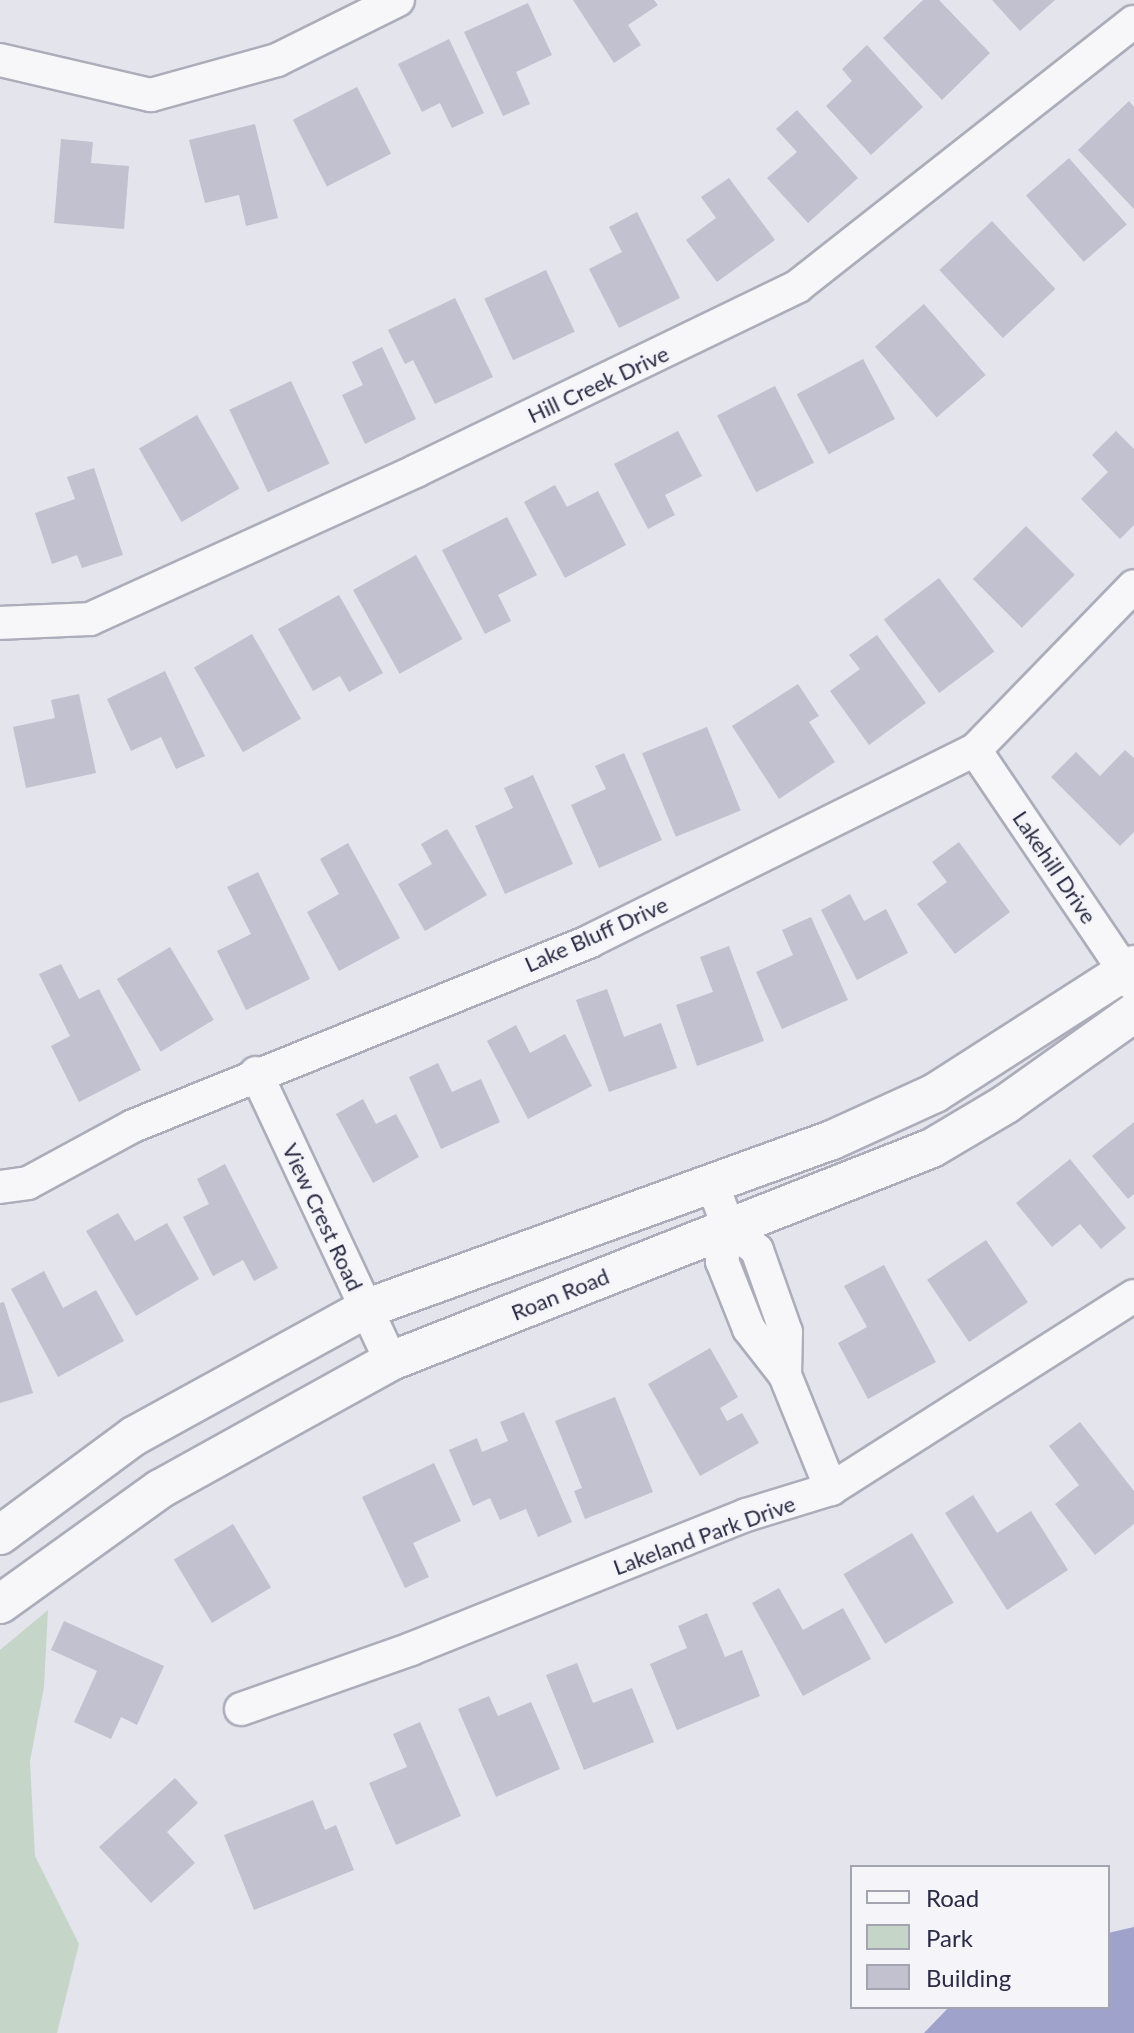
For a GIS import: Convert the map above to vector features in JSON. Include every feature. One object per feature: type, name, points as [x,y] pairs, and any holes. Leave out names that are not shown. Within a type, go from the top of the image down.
[{"type":"street","points":[[0,60],[151,95],[277,60],[398,0]]},
{"type":"street","name":"Hill Creek Drive","points":[[0,623],[90,619],[416,471],[798,286],[1134,22]]},
{"type":"street","name":"Lake Bluff Drive","points":[[0,1187],[28,1183],[133,1126],[256,1073],[590,941],[975,750],[1134,586]]},
{"type":"street","name":"Lakehill Drive","points":[[975,750],[1131,974]]},
{"type":"street","points":[[0,1535],[134,1436],[365,1309],[832,1140],[935,1093],[1131,974]]},
{"type":"street","name":"Roan Road","points":[[0,1604],[160,1489],[391,1361],[932,1148],[1006,1104],[1134,1013]]},
{"type":"street","name":"View Crest Road","points":[[256,1073],[391,1361]]},
{"type":"street","points":[[712,1182],[728,1227],[722,1261],[749,1329],[785,1375],[831,1489]]},
{"type":"street","name":"Lakeland Park Drive","points":[[241,1709],[411,1649],[746,1515],[831,1489],[1134,1296]]},
{"type":"green space","points":[[48,1610],[44,1687],[30,1761],[35,1856],[79,1944],[57,2033],[0,2033],[0,1650]]},
{"type":"water","points":[[1134,1927],[1134,2033],[924,2033],[947,2009],[1110,2009],[1110,1933]]},
{"type":"building","points":[[573,0],[654,0],[658,5],[628,25],[641,45],[614,63]]},
{"type":"building","points":[[923,0],[939,0],[990,53],[942,100],[883,38]]},
{"type":"building","points":[[992,0],[1055,0],[1020,31]]},
{"type":"building","points":[[528,3],[552,55],[516,72],[530,104],[503,116],[464,32]]},
{"type":"building","points":[[449,39],[484,113],[452,128],[440,103],[422,112],[398,64]]},
{"type":"building","points":[[867,45],[923,107],[871,155],[826,106],[852,81],[842,69]]},
{"type":"building","points":[[357,87],[391,154],[327,187],[293,120]]},
{"type":"building","points":[[1129,101],[1134,107],[1134,209],[1078,150]]},
{"type":"building","points":[[797,110],[858,178],[808,223],[767,178],[797,152],[776,129]]},
{"type":"building","points":[[255,124],[278,218],[246,226],[239,195],[205,203],[189,140]]},
{"type":"building","points":[[61,139],[93,142],[91,163],[129,166],[124,229],[54,223]]},
{"type":"building","points":[[1069,158],[1127,224],[1084,262],[1026,195]]},
{"type":"building","points":[[729,178],[775,240],[717,282],[686,240],[716,218],[701,197]]},
{"type":"building","points":[[637,212],[680,298],[619,328],[589,269],[622,252],[609,227]]},
{"type":"building","points":[[992,221],[1055,289],[1003,338],[939,270]]},
{"type":"building","points":[[546,270],[575,332],[513,360],[484,299]]},
{"type":"building","points":[[455,298],[493,377],[435,404],[413,360],[405,364],[388,330]]},
{"type":"building","points":[[924,304],[986,375],[937,418],[875,347]]},
{"type":"building","points":[[382,347],[416,419],[365,444],[342,395],[363,385],[352,362]]},
{"type":"building","points":[[863,359],[895,419],[829,454],[797,394]]},
{"type":"building","points":[[291,381],[329,463],[268,492],[229,410]]},
{"type":"building","points":[[775,386],[814,463],[756,492],[717,416]]},
{"type":"building","points":[[197,415],[240,489],[181,522],[139,448]]},
{"type":"building","points":[[678,431],[702,476],[665,495],[675,515],[648,529],[614,464]]},
{"type":"building","points":[[1116,431],[1134,449],[1134,525],[1120,539],[1081,499],[1108,472],[1092,455]]},
{"type":"building","points":[[94,468],[123,555],[82,568],[77,555],[52,564],[35,513],[75,499],[67,477]]},
{"type":"building","points":[[555,485],[567,507],[598,491],[626,545],[565,578],[524,502]]},
{"type":"building","points":[[507,517],[537,575],[498,595],[511,621],[485,634],[442,550]]},
{"type":"building","points":[[1026,526],[1075,575],[1022,628],[973,579]]},
{"type":"building","points":[[416,555],[463,639],[400,674],[353,590]]},
{"type":"building","points":[[939,578],[994,651],[939,693],[884,620]]},
{"type":"building","points":[[339,595],[383,673],[349,692],[340,676],[313,691],[278,629]]},
{"type":"building","points":[[252,634],[301,719],[243,752],[194,668]]},
{"type":"building","points":[[877,635],[926,703],[869,745],[830,691],[860,669],[849,655]]},
{"type":"building","points":[[165,671],[205,756],[176,769],[161,737],[131,751],[107,699]]},
{"type":"building","points":[[798,684],[819,716],[809,722],[835,762],[779,799],[732,726]]},
{"type":"building","points":[[79,694],[96,773],[26,788],[13,727],[55,718],[51,700]]},
{"type":"building","points":[[707,727],[741,810],[676,837],[642,753]]},
{"type":"building","points":[[1125,750],[1134,758],[1134,832],[1120,846],[1051,777],[1076,752],[1100,776]]},
{"type":"building","points":[[624,753],[662,840],[599,868],[571,805],[606,789],[595,766]]},
{"type":"building","points":[[533,775],[573,864],[505,894],[475,826],[513,808],[504,788]]},
{"type":"building","points":[[447,829],[487,895],[425,931],[398,884],[432,864],[421,844]]},
{"type":"building","points":[[959,842],[1010,912],[955,954],[917,904],[947,882],[932,862]]},
{"type":"building","points":[[348,843],[400,938],[339,971],[307,912],[339,894],[320,859]]},
{"type":"building","points":[[258,872],[310,979],[246,1010],[217,951],[251,934],[227,887]]},
{"type":"building","points":[[850,894],[864,921],[886,909],[908,953],[857,980],[821,910]]},
{"type":"building","points":[[811,917],[848,1000],[782,1029],[756,972],[793,955],[782,930]]},
{"type":"building","points":[[729,946],[764,1041],[697,1066],[676,1005],[713,992],[700,957]]},
{"type":"building","points":[[170,947],[214,1020],[161,1052],[117,979]]},
{"type":"building","points":[[61,964],[79,999],[99,989],[141,1070],[79,1102],[51,1046],[70,1036],[39,974]]},
{"type":"building","points":[[607,989],[624,1037],[661,1023],[677,1068],[609,1092],[576,1000]]},
{"type":"building","points":[[516,1025],[530,1053],[565,1034],[592,1086],[528,1119],[487,1041]]},
{"type":"building","points":[[438,1063],[452,1092],[481,1079],[500,1122],[441,1149],[409,1077]]},
{"type":"building","points":[[363,1099],[376,1124],[396,1114],[419,1157],[373,1183],[336,1114]]},
{"type":"building","points":[[1134,1122],[1134,1194],[1128,1199],[1092,1156]]},
{"type":"building","points":[[1070,1159],[1126,1228],[1101,1249],[1080,1224],[1052,1247],[1016,1203]]},
{"type":"building","points":[[225,1164],[278,1268],[254,1281],[243,1260],[213,1276],[183,1217],[209,1204],[197,1179]]},
{"type":"building","points":[[118,1213],[135,1241],[167,1223],[199,1279],[136,1316],[86,1231]]},
{"type":"building","points":[[986,1240],[1028,1302],[969,1342],[927,1280]]},
{"type":"building","points":[[884,1265],[936,1362],[868,1399],[838,1343],[867,1327],[844,1286]]},
{"type":"building","points":[[44,1271],[63,1308],[96,1290],[124,1341],[58,1377],[11,1289]]},
{"type":"building","points":[[4,1302],[33,1393],[0,1403],[0,1303]]},
{"type":"building","points":[[710,1348],[738,1397],[720,1408],[727,1421],[742,1413],[759,1443],[700,1476],[648,1384]]},
{"type":"building","points":[[615,1397],[653,1492],[585,1519],[574,1491],[582,1488],[555,1421]]},
{"type":"building","points":[[524,1412],[572,1522],[538,1537],[526,1509],[500,1520],[490,1498],[473,1506],[449,1450],[477,1438],[482,1452],[508,1441],[500,1422]]},
{"type":"building","points":[[1080,1422],[1134,1491],[1134,1524],[1095,1555],[1055,1504],[1079,1485],[1049,1446]]},
{"type":"building","points":[[434,1463],[461,1521],[413,1543],[429,1577],[405,1588],[362,1497]]},
{"type":"building","points":[[973,1495],[997,1533],[1031,1511],[1068,1570],[1007,1610],[945,1513]]},
{"type":"building","points":[[233,1524],[271,1587],[212,1623],[174,1560]]},
{"type":"building","points":[[912,1533],[954,1602],[885,1644],[843,1574]]},
{"type":"building","points":[[779,1588],[803,1630],[843,1608],[871,1659],[803,1696],[752,1603]]},
{"type":"building","points":[[707,1613],[725,1657],[742,1650],[760,1696],[677,1730],[650,1664],[687,1648],[678,1626]]},
{"type":"building","points":[[64,1621],[164,1666],[137,1725],[121,1717],[111,1739],[74,1722],[97,1671],[51,1650]]},
{"type":"building","points":[[577,1663],[593,1703],[632,1688],[654,1742],[584,1770],[546,1675]]},
{"type":"building","points":[[489,1696],[498,1716],[531,1702],[560,1769],[496,1797],[458,1709]]},
{"type":"building","points":[[420,1722],[461,1816],[396,1845],[369,1783],[407,1767],[393,1734]]},
{"type":"building","points":[[175,1778],[198,1803],[167,1832],[195,1863],[151,1903],[99,1847]]},
{"type":"building","points":[[313,1800],[325,1830],[336,1825],[354,1870],[254,1910],[224,1835]]}]
